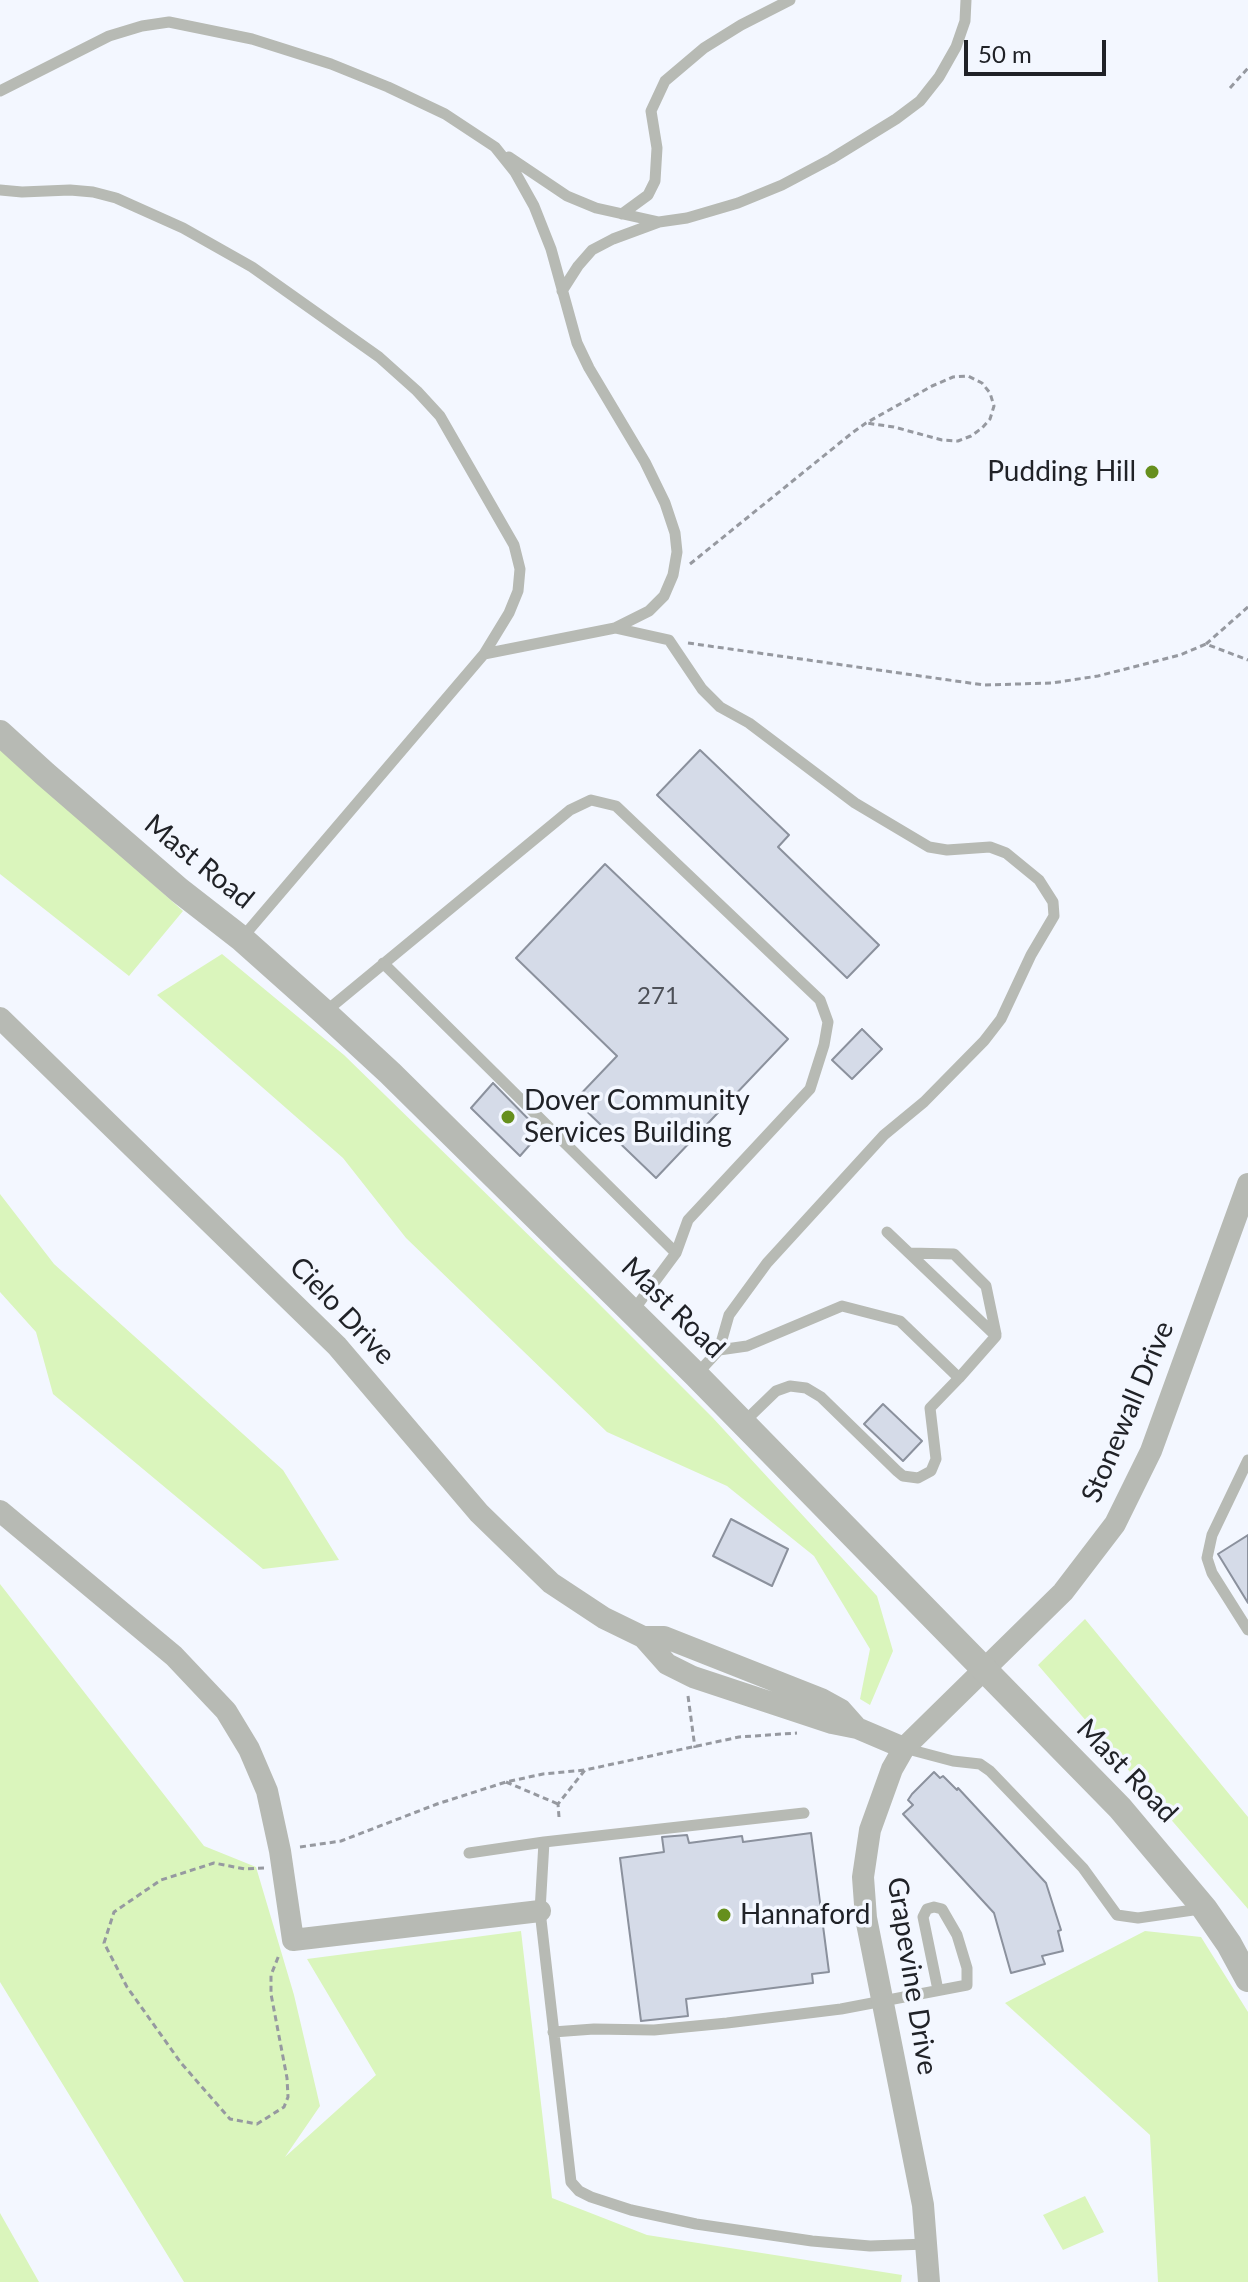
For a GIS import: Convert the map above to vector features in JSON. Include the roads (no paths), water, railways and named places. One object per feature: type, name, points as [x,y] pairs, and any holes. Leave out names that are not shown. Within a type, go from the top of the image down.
[{"type":"street","name":"Mast Road","points":[[0,733],[325,1013],[390,1073],[696,1375],[1120,1808],[1204,1908],[1248,1979]]},
{"type":"street","name":"Cielo Drive","points":[[0,1018],[337,1346],[479,1513],[527,1563],[575,1601],[643,1637],[664,1637],[821,1699],[841,1710],[857,1728],[904,1748]]},
{"type":"street","name":"Stonewall Drive","points":[[984,1670],[1063,1592],[1115,1524],[1134,1489],[1171,1397],[1248,1184]]},
{"type":"street","points":[[0,1511],[174,1656],[226,1711],[249,1749],[267,1791],[280,1851],[293,1940],[540,1911]]},
{"type":"street","name":"Grapevine Drive","points":[[929,2282],[923,2205],[866,1918],[863,1877],[870,1830],[892,1769],[904,1748],[984,1670]]},
{"type":"lane","points":[[622,214],[648,195],[655,181],[657,148],[651,111],[665,81],[704,48],[790,0]]},
{"type":"lane","points":[[562,291],[592,250],[659,222],[726,207],[782,185],[896,119],[920,101],[939,77],[956,47],[965,21],[966,0]]},
{"type":"lane","points":[[0,91],[109,36],[169,22],[252,39],[331,64],[388,87],[445,114],[567,196],[596,208],[659,222]]},
{"type":"lane","points":[[484,654],[615,628],[649,611],[664,596],[673,575],[677,552],[675,533],[665,503],[577,343],[551,249],[534,206],[515,172],[495,147]]},
{"type":"lane","points":[[0,190],[93,192],[145,209],[252,267],[379,357],[417,391],[440,416],[514,545],[520,569],[518,591],[509,613],[484,654],[242,939]]},
{"type":"lane","points":[[615,628],[669,640],[702,689],[720,707],[749,723],[855,803],[929,847],[947,850],[990,847],[1006,853],[1039,880],[1053,902],[1054,916],[1031,955],[1001,1019],[984,1041],[924,1102],[884,1135],[767,1263],[729,1315],[719,1350],[696,1375]]},
{"type":"lane","points":[[325,1013],[570,810],[591,800],[616,806],[820,1000],[828,1022],[810,1089],[688,1220],[676,1253],[631,1312]]},
{"type":"lane","points":[[383,963],[676,1253]]},
{"type":"lane","points":[[887,1232],[996,1336]]},
{"type":"lane","points":[[909,1253],[954,1254],[986,1286],[996,1336]]},
{"type":"lane","points":[[719,1350],[747,1346],[842,1306],[900,1321],[959,1378]]},
{"type":"lane","points":[[743,1422],[776,1391],[790,1386],[806,1388],[821,1397],[903,1476],[918,1478],[931,1471],[936,1459],[930,1408],[996,1336]]},
{"type":"lane","points":[[1248,1460],[1212,1535],[1207,1558],[1212,1573],[1248,1630]]},
{"type":"lane","points":[[904,1748],[980,1764],[990,1771],[1083,1868],[1117,1915],[1138,1918],[1204,1908]]},
{"type":"lane","points":[[469,1853],[804,1813]]},
{"type":"lane","points":[[544,1842],[540,1911],[571,2182],[579,2191],[631,2210],[753,2233],[870,2246],[927,2244]]},
{"type":"lane","points":[[553,2032],[674,2028],[883,2002],[967,1985],[967,1968],[950,1920],[942,1909],[934,1907],[927,1909],[923,1917],[938,1990]]},
{"type":"place","name":"Pudding Hill","points":[[1152,472]]},
{"type":"place","name":"Dover Community Services Building","points":[[508,1117]]},
{"type":"place","name":"Hannaford","points":[[724,1915]]}]
